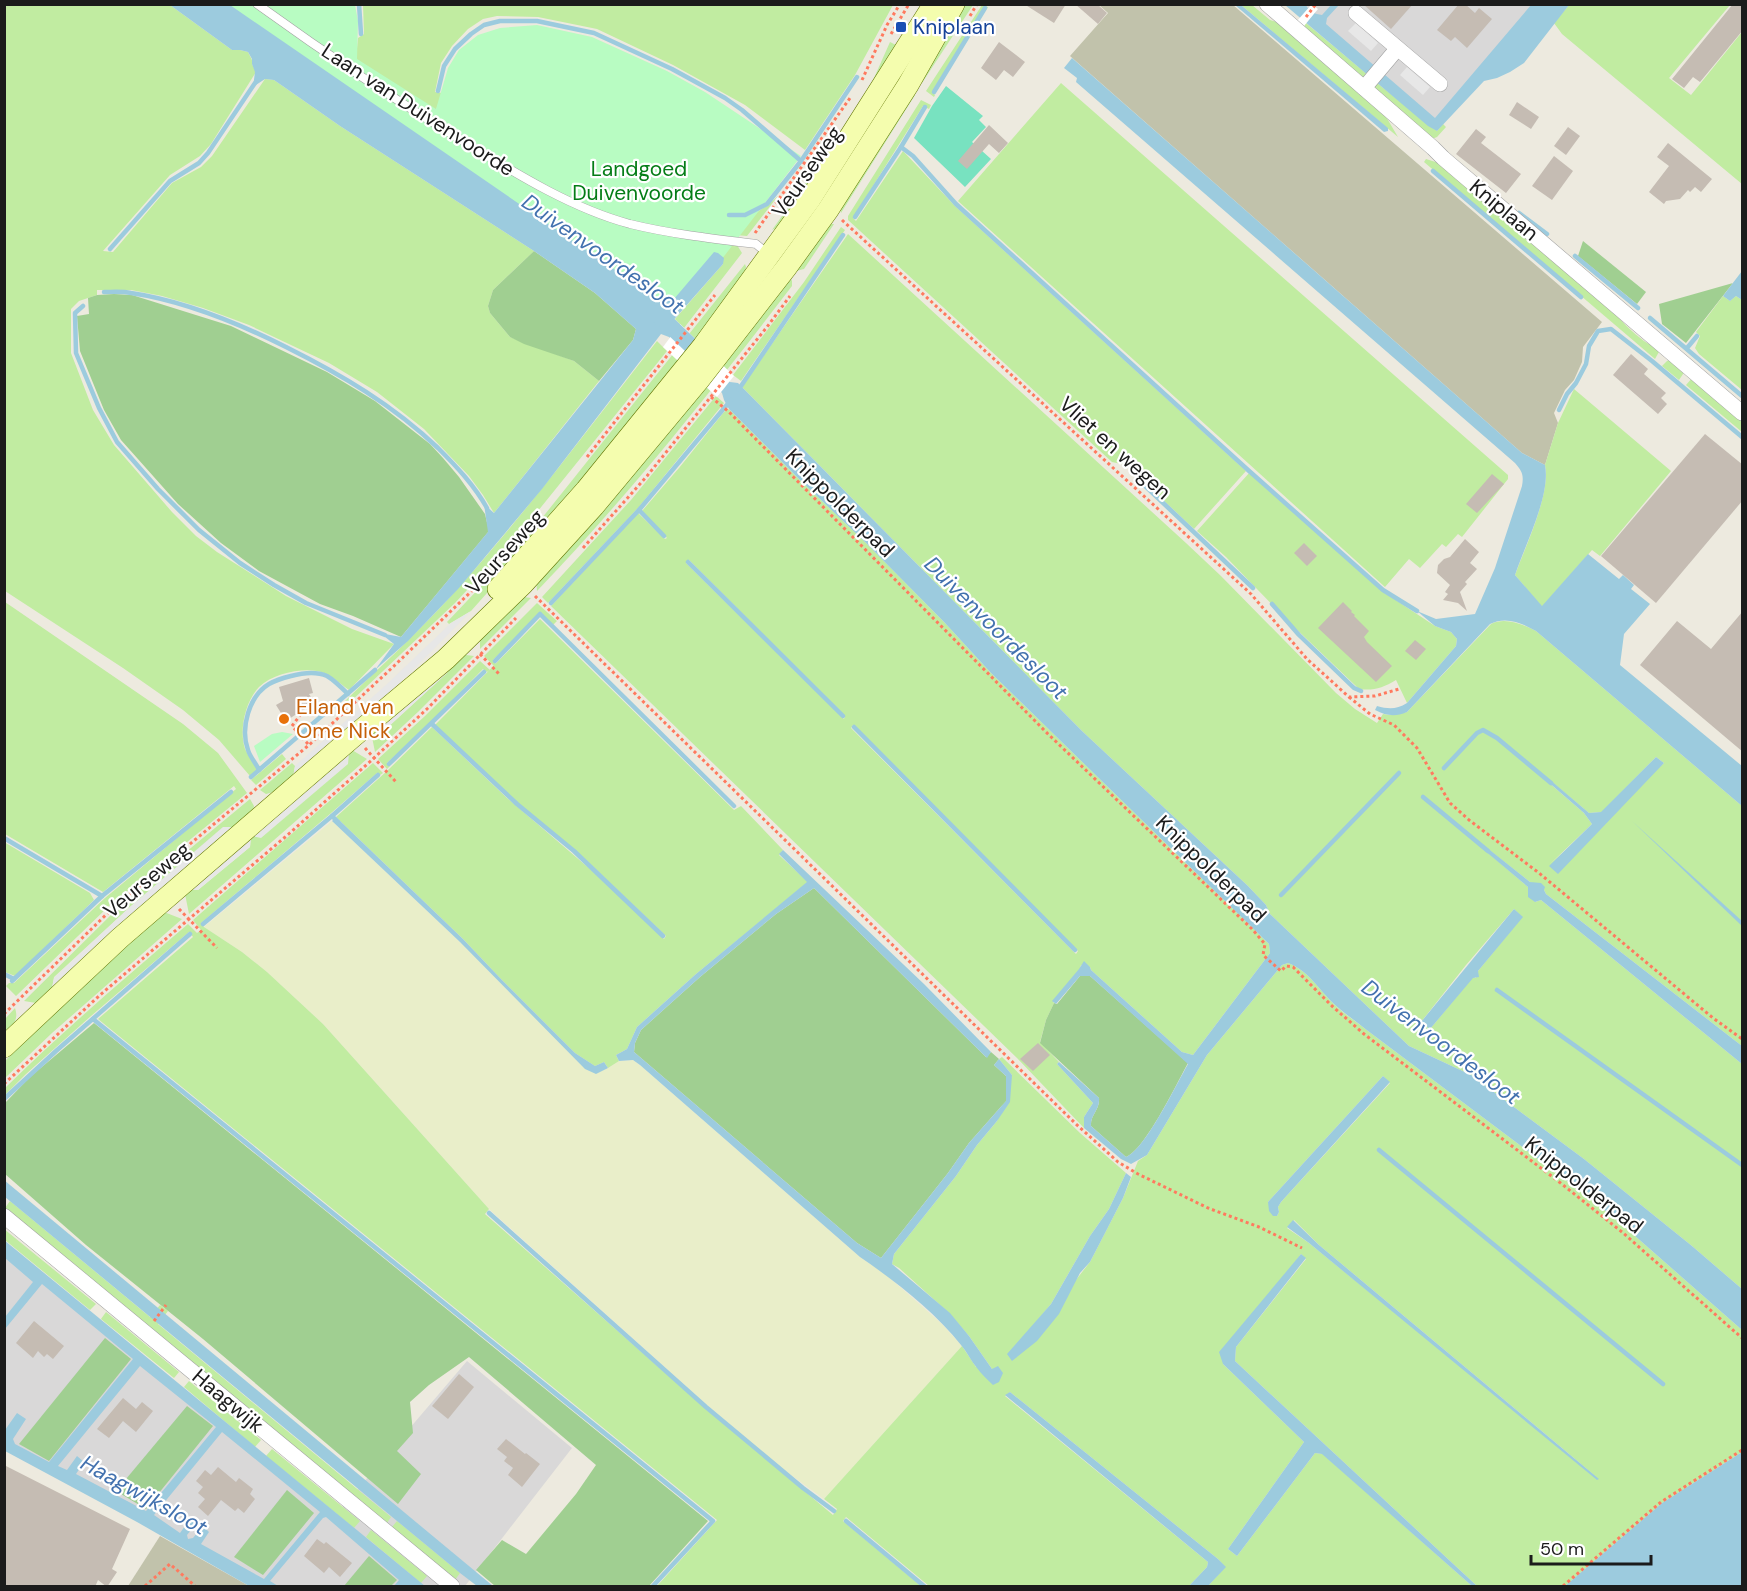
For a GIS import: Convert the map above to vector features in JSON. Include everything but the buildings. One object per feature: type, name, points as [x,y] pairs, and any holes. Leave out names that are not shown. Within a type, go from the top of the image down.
[{"type":"main road","name":"Veurseweg","points":[[4,1047],[120,938],[446,659],[523,584],[702,385],[778,262],[811,198],[934,4]]},
{"type":"main road","name":"Veurseweg","points":[[778,262],[828,210],[908,85],[954,4]]},
{"type":"main road","name":"Veurseweg","points":[[356,735],[512,574],[586,490],[702,385]]},
{"type":"street","name":"Kniplaan","points":[[1267,4],[1367,85],[1443,158],[1743,413]]},
{"type":"street","points":[[1356,13],[1440,84]]},
{"type":"street","points":[[1367,85],[1397,48]]},
{"type":"street","name":"Haagwijk","points":[[4,1216],[452,1587]]},
{"type":"lane","name":"Laan van Duivenvoorde","points":[[257,4],[437,126],[527,180],[590,210],[629,224],[756,244],[778,262]]},
{"type":"path","points":[[861,84],[887,26],[900,4]]},
{"type":"path","points":[[891,35],[909,4]]},
{"type":"path","points":[[1300,24],[1316,5]]},
{"type":"path","points":[[748,243],[854,94]]},
{"type":"path","name":"Vliet en wegen","points":[[828,210],[1251,594],[1307,659],[1349,698],[1370,714],[1394,725],[1417,748],[1450,803],[1539,873],[1713,1018],[1743,1039]]},
{"type":"path","points":[[584,460],[722,287]]},
{"type":"path","points":[[702,385],[716,359],[767,327],[794,290]]},
{"type":"path","name":"Knippolderpad","points":[[702,385],[1048,734],[1252,929],[1265,944],[1264,956],[1281,971],[1287,966],[1293,967],[1364,1034],[1604,1218],[1743,1338]]},
{"type":"path","name":"Veurseweg","points":[[4,1014],[113,908],[309,745],[483,580]]},
{"type":"path","points":[[523,584],[1076,1124],[1118,1162],[1208,1208],[1259,1227],[1302,1248]]},
{"type":"path","points":[[1349,698],[1375,696],[1399,689]]},
{"type":"path","points":[[301,714],[292,726],[309,745]]},
{"type":"path","points":[[356,735],[396,782]]},
{"type":"path","points":[[168,897],[217,948]]},
{"type":"path","points":[[145,1332],[166,1305]]},
{"type":"path","points":[[1563,1587],[1661,1502],[1743,1450]]},
{"type":"path","points":[[145,1587],[170,1564],[195,1587]]},
{"type":"shaded area","points":[[1099,5],[1233,5],[1602,322],[1583,347],[1582,362],[1554,413],[1558,423],[1545,465],[1522,453],[1070,56],[1108,13]]},
{"type":"shaded area","points":[[1291,5],[1553,5],[1480,75],[1435,127]]},
{"type":"shaded area","points":[[1356,23],[1378,43],[1371,51],[1348,31]]},
{"type":"shaded area","points":[[1407,67],[1430,87],[1423,95],[1400,75]]},
{"type":"shaded area","points":[[471,611],[390,692],[293,777],[295,766],[451,623]]},
{"type":"shaded area","points":[[454,657],[447,673],[387,728],[371,732]]},
{"type":"shaded area","points":[[349,753],[348,764],[261,838],[251,836],[250,847],[198,890],[189,890],[251,835]]},
{"type":"shaded area","points":[[332,821],[460,942],[608,1068],[619,1061],[633,1060],[640,1065],[860,1257],[907,1293],[942,1324],[962,1346],[824,1499],[780,1467],[707,1405],[489,1209],[323,1024],[267,972],[204,927]]},
{"type":"shaded area","points":[[223,827],[234,827],[52,988],[54,978],[131,906]]},
{"type":"shaded area","points":[[4,1247],[334,1517],[467,1361],[572,1448],[465,1586],[254,1586],[5,1445]]},
{"type":"shaded area","points":[[160,1536],[249,1586],[128,1586]]},
{"type":"green space","points":[[4,5],[170,5],[232,50],[248,52],[252,60],[256,72],[211,144],[200,156],[170,175],[103,251],[113,252],[172,183],[201,167],[212,156],[265,79],[274,80],[340,126],[534,251],[493,290],[488,306],[490,313],[510,337],[574,361],[599,381],[494,513],[469,476],[424,429],[377,392],[329,363],[249,325],[162,296],[131,290],[97,290],[97,295],[79,301],[71,309],[71,353],[93,410],[114,445],[172,512],[196,536],[217,552],[286,596],[352,629],[394,644],[349,690],[326,674],[310,670],[279,675],[259,687],[250,700],[243,725],[245,749],[258,769],[250,776],[219,740],[183,710],[5,591]]},
{"type":"green space","name":"Landgoed Duivenvoorde","points":[[195,5],[355,5],[358,21],[357,59],[436,109],[448,68],[459,50],[478,35],[500,28],[537,25],[592,37],[667,71],[705,92],[801,156],[725,255],[661,330]]},
{"type":"green space","points":[[363,5],[893,5],[855,75],[805,150],[745,105],[673,65],[597,29],[538,17],[497,16],[483,19],[468,29],[452,46],[441,63],[435,92],[442,93],[436,110],[356,59],[358,38],[364,34]]},
{"type":"green space","points":[[960,5],[973,5],[922,83],[917,80]]},
{"type":"green space","points":[[982,5],[988,7],[987,9],[984,7],[932,92],[934,97],[926,91]]},
{"type":"green space","points":[[1241,5],[1252,5],[1270,20],[1280,23],[1385,115],[1398,137]]},
{"type":"green space","points":[[1569,5],[1730,5],[1669,78],[1691,95],[1742,32],[1742,184],[1562,34],[1554,23]]},
{"type":"green space","points":[[1306,23],[1368,75],[1362,79],[1304,26]]},
{"type":"green space","points":[[890,42],[898,46],[780,226],[772,230],[870,87]]},
{"type":"green space","points":[[1061,83],[1508,475],[1508,479],[1462,537],[1458,534],[1446,547],[1442,544],[1420,568],[1409,559],[1385,587],[958,201]]},
{"type":"green space","points":[[1377,83],[1437,131],[1443,124],[1446,127],[1432,139],[1374,89]]},
{"type":"green space","points":[[946,86],[983,116],[979,120],[986,127],[972,142],[991,159],[965,187],[914,138]]},
{"type":"green space","points":[[911,94],[915,95],[841,213],[839,205]]},
{"type":"green space","points":[[921,100],[931,105],[929,109],[923,106],[853,218],[856,221],[903,151],[955,206],[1246,471],[1194,529],[1126,465],[1112,462],[848,220],[848,216]]},
{"type":"green space","points":[[1426,159],[1442,164],[1611,309],[1635,334],[1660,350],[1655,359],[1424,162]]},
{"type":"green space","points":[[778,196],[747,236],[723,234],[768,205]]},
{"type":"green space","points":[[828,224],[834,224],[804,269],[796,271]]},
{"type":"green space","points":[[841,227],[845,230],[741,381],[733,375],[804,282]]},
{"type":"green space","points":[[848,234],[1186,543],[1336,693],[1355,709],[1377,723],[1383,714],[1407,712],[1491,624],[1502,621],[1514,622],[1536,631],[1742,806],[1742,1046],[1546,894],[1544,890],[1530,882],[1438,810],[1528,887],[1535,902],[1541,900],[1742,1064],[1742,1289],[1584,1159],[1471,1075],[1409,1046],[1270,914],[1266,905],[1248,886],[1082,731],[742,387]],"holes":[[[1483,730],[1498,737],[1589,813],[1602,812],[1656,757],[1664,763],[1549,865],[1592,824],[1584,813],[1497,738],[1483,731],[1477,733]],[[1514,909],[1522,917],[1478,971],[1476,978],[1473,977],[1430,1029],[1421,1022]]]},
{"type":"green space","points":[[1583,241],[1646,292],[1637,304],[1578,256]]},
{"type":"green space","points":[[715,243],[737,245],[742,253],[684,328],[675,319],[723,264]]},
{"type":"green space","points":[[534,251],[595,293],[636,329],[633,340],[599,381],[574,361],[510,337],[490,313],[488,306],[493,290]]},
{"type":"green space","points":[[745,264],[743,281],[528,547],[471,611],[449,624],[447,622],[522,543]]},
{"type":"green space","points":[[790,277],[792,286],[700,404],[604,518],[537,591],[536,577]]},
{"type":"green space","points":[[1733,283],[1686,343],[1662,324],[1659,304]]},
{"type":"green space","points":[[114,294],[132,295],[231,326],[327,372],[375,401],[430,444],[459,477],[485,514],[489,531],[401,637],[320,604],[259,571],[221,543],[178,504],[121,440],[104,410],[80,351],[77,316],[89,314],[88,298]]},
{"type":"green space","points":[[1723,296],[1730,301],[1736,296],[1742,300],[1742,390],[1699,354],[1695,348],[1700,336],[1696,332]]},
{"type":"green space","points":[[657,341],[667,351],[521,532],[455,603],[346,706],[343,703],[431,617],[485,557],[560,466]]},
{"type":"green space","points":[[1672,359],[1685,371],[1679,380],[1662,366]]},
{"type":"green space","points":[[1693,377],[1742,420],[1742,432],[1686,385]]},
{"type":"green space","points":[[1574,389],[1671,471],[1600,556],[1592,550],[1542,607],[1515,575],[1541,505],[1546,477],[1545,465],[1558,423]]},
{"type":"green space","points":[[716,396],[724,403],[638,508],[548,603],[542,597],[631,500]]},
{"type":"green space","points":[[729,409],[865,542],[991,673],[1269,944],[1270,953],[1193,1055],[1182,1052],[1090,967],[1081,965],[1053,1001],[1040,1042],[1093,1103],[1084,1117],[1084,1128],[1017,1058],[551,606],[638,513],[665,539],[667,538],[642,511],[724,412]],"holes":[[[689,560],[845,716],[844,719],[686,563]],[[853,725],[1078,951],[1076,954],[851,728]]]},
{"type":"green space","points":[[1250,472],[1382,591],[1435,626],[1451,632],[1457,639],[1456,646],[1407,703],[1396,680],[1378,688],[1359,689],[1197,531]]},
{"type":"green space","points":[[517,596],[531,598],[480,649],[480,633]]},
{"type":"green space","points":[[5,602],[183,724],[218,753],[247,793],[109,906],[16,996],[6,986],[9,983],[14,983],[105,898],[236,789],[234,786],[103,892],[5,834]]},
{"type":"green space","points":[[537,603],[557,621],[553,625],[540,613],[493,660],[496,664],[494,666],[484,656]]},
{"type":"green space","points":[[540,619],[734,810],[741,806],[783,850],[779,855],[808,882],[696,974],[637,1027],[627,1049],[616,1055],[619,1061],[608,1068],[604,1062],[595,1066],[575,1053],[463,939],[336,817],[432,727],[507,798],[611,887],[664,939],[666,936],[583,857],[517,803],[435,725]]},
{"type":"green space","points":[[458,654],[474,656],[375,752],[371,732],[387,728],[447,673],[454,657]]},
{"type":"green space","points":[[480,661],[490,670],[487,672],[483,669],[387,763],[390,766],[387,769],[378,759]]},
{"type":"green space","points":[[282,732],[293,734],[260,762],[254,746],[272,734]]},
{"type":"green space","points":[[352,750],[367,759],[189,914],[185,894],[189,890],[198,890],[250,847],[251,836]]},
{"type":"green space","points":[[282,754],[286,759],[256,785],[251,780]]},
{"type":"green space","points":[[292,763],[295,766],[293,777],[274,792],[266,794],[260,790]]},
{"type":"green space","points":[[373,763],[383,773],[380,775],[377,773],[201,923],[267,972],[323,1024],[489,1209],[485,1214],[705,1408],[833,1515],[837,1509],[824,1499],[962,1346],[976,1367],[992,1369],[969,1336],[949,1313],[892,1264],[894,1254],[997,1121],[1012,1075],[999,1059],[1002,1057],[1080,1133],[1126,1173],[1109,1209],[1090,1236],[1051,1304],[1036,1322],[1012,1361],[1090,1262],[1123,1198],[1138,1161],[1147,1155],[1207,1055],[1282,965],[1288,963],[1302,970],[1346,1015],[1618,1221],[1742,1330],[1742,1452],[1662,1503],[1565,1586],[1477,1586],[1235,1361],[1236,1347],[1306,1259],[1301,1254],[1223,1364],[1304,1442],[1228,1549],[1237,1556],[1315,1453],[1323,1454],[1472,1586],[1208,1586],[1225,1567],[1218,1559],[1010,1392],[1005,1396],[1208,1562],[1207,1567],[1189,1586],[929,1586],[846,1517],[843,1521],[921,1586],[657,1586],[717,1520],[98,1019],[193,937],[189,932],[91,1016],[5,1095],[5,1088],[49,1046],[188,924],[197,933],[201,930],[193,920]],"holes":[[[1383,1076],[1390,1083],[1281,1202],[1277,1216],[1268,1202]],[[1294,1220],[1319,1245],[1599,1479],[1309,1243],[1287,1228]]]},
{"type":"green space","points":[[250,799],[254,806],[253,810],[234,827],[131,906],[54,977],[52,988],[36,1003],[24,1001],[116,910]]},
{"type":"green space","points":[[4,842],[90,893],[94,900],[15,976],[5,972]]},
{"type":"green space","points":[[814,888],[986,1057],[991,1052],[999,1059],[994,1065],[1006,1076],[1006,1101],[969,1143],[881,1258],[857,1243],[634,1052],[641,1030],[776,914]]},
{"type":"green space","points":[[164,912],[182,919],[52,1033],[5,1078],[5,1061],[42,1023]]},
{"type":"green space","points":[[1080,976],[1090,976],[1188,1063],[1151,1129],[1134,1152],[1126,1157],[1091,1126],[1099,1098],[1040,1043],[1046,1020],[1054,1003],[1057,1004]]},
{"type":"green space","points":[[15,1008],[16,1019],[5,1034],[5,1019]]},
{"type":"green space","points":[[94,1023],[708,1521],[649,1586],[495,1586],[476,1570],[502,1540],[526,1554],[576,1494],[596,1465],[469,1357],[429,1385],[410,1402],[413,1433],[397,1451],[421,1474],[398,1504],[203,1339],[86,1245],[5,1174],[5,1103],[30,1077]]},
{"type":"green space","points":[[10,1201],[150,1317],[160,1305],[168,1311],[158,1324],[391,1517],[387,1523],[5,1208]]},
{"type":"green space","points":[[4,1229],[96,1304],[90,1310],[5,1240]]},
{"type":"green space","points":[[106,1312],[179,1372],[174,1378],[101,1319]]},
{"type":"green space","points":[[105,1338],[131,1359],[49,1461],[19,1444]]},
{"type":"green space","points":[[189,1381],[261,1440],[255,1447],[184,1387]]},
{"type":"green space","points":[[187,1406],[213,1426],[146,1509],[116,1491]]},
{"type":"green space","points":[[272,1449],[360,1521],[354,1528],[266,1456]]},
{"type":"green space","points":[[287,1490],[314,1513],[263,1575],[234,1557]]},
{"type":"green space","points":[[397,1521],[460,1573],[455,1580],[392,1527]]},
{"type":"green space","points":[[371,1530],[427,1576],[421,1583],[366,1537]]},
{"type":"green space","points":[[369,1556],[397,1580],[391,1586],[344,1586]]},
{"type":"water","points":[[170,5],[230,5],[659,300],[674,299],[714,252],[724,258],[723,264],[670,324],[673,332],[730,382],[738,383],[1082,731],[1248,886],[1266,905],[1270,914],[1409,1046],[1471,1075],[1584,1159],[1742,1289],[1742,1330],[1618,1221],[1347,1015],[1302,970],[1288,963],[1282,965],[1207,1055],[1147,1155],[1131,1164],[1121,1159],[1084,1128],[1084,1117],[1093,1103],[1057,1064],[1059,1062],[1099,1098],[1091,1126],[1126,1157],[1134,1152],[1151,1130],[1188,1064],[1090,976],[1080,976],[1056,1004],[1052,1001],[1084,961],[1091,970],[1182,1052],[1193,1055],[1270,953],[1269,944],[991,673],[865,542],[729,409],[722,393],[669,337],[661,334],[542,489],[459,588],[408,641],[375,670],[394,644],[380,633],[401,637],[488,532],[484,504],[494,513],[633,340],[636,329],[595,293],[534,251],[340,126],[274,80],[265,79],[253,87],[255,72],[248,52],[232,50]]},
{"type":"water","points":[[1235,5],[1241,5],[1388,128],[1388,131],[1384,132]]},
{"type":"water","points":[[1285,5],[1306,5],[1312,12],[1322,15],[1331,5],[1339,5],[1327,18],[1326,24],[1435,118],[1531,5],[1569,5],[1524,63],[1497,78],[1484,81],[1437,131],[1428,126]]},
{"type":"water","points":[[1072,58],[1522,453],[1545,465],[1546,477],[1541,505],[1515,575],[1542,606],[1588,554],[1619,579],[1623,575],[1634,585],[1631,589],[1650,604],[1624,634],[1620,665],[1742,766],[1742,806],[1536,631],[1514,622],[1502,621],[1490,624],[1407,712],[1391,715],[1375,710],[1377,706],[1392,708],[1407,703],[1456,646],[1457,639],[1451,632],[1435,626],[1417,611],[1436,619],[1475,614],[1495,568],[1522,486],[1521,471],[1515,463],[1076,82],[1077,78],[1064,68]]},
{"type":"water","points":[[1742,271],[1742,300],[1736,296],[1730,301],[1723,296]]},
{"type":"water","points":[[1656,757],[1664,763],[1558,874],[1549,866],[1592,824],[1584,813],[1547,781],[1549,779],[1589,813],[1601,812]]},
{"type":"water","points":[[336,817],[463,939],[575,1053],[595,1066],[604,1062],[608,1068],[596,1074],[585,1069],[460,942],[332,821]]},
{"type":"water","points":[[1632,821],[1742,921],[1742,926]]},
{"type":"water","points":[[1486,847],[1530,882],[1541,883],[1545,887],[1546,894],[1742,1046],[1742,1064],[1541,900],[1535,902],[1528,897],[1528,887],[1484,850]]},
{"type":"water","points":[[783,850],[924,984],[991,1052],[987,1058],[814,888],[776,914],[641,1030],[634,1052],[857,1243],[881,1258],[969,1143],[1006,1101],[1006,1076],[994,1065],[999,1059],[1012,1075],[1010,1102],[956,1176],[894,1254],[892,1264],[950,1313],[992,1369],[998,1366],[1003,1373],[999,1382],[993,1385],[950,1332],[900,1286],[860,1257],[640,1065],[633,1060],[619,1061],[616,1055],[627,1049],[637,1027],[696,974],[807,882],[779,854]]},
{"type":"water","points":[[1514,909],[1523,917],[1478,971],[1479,977],[1473,978],[1430,1029],[1421,1022]]},
{"type":"water","points":[[1383,1076],[1390,1082],[1281,1202],[1277,1216],[1273,1216],[1269,1211],[1268,1202]]},
{"type":"water","points":[[1126,1173],[1131,1177],[1123,1198],[1090,1262],[1080,1273],[1059,1314],[1037,1341],[1012,1361],[1007,1354],[1051,1304],[1090,1236],[1109,1209]]},
{"type":"water","points":[[4,1180],[493,1586],[477,1586],[460,1573],[5,1197]]},
{"type":"water","points":[[1293,1220],[1319,1245],[1599,1479],[1597,1480],[1287,1227]]},
{"type":"water","points":[[4,1240],[425,1586],[394,1586],[399,1580],[326,1517],[270,1581],[278,1586],[249,1586],[5,1451],[5,1430],[17,1413],[26,1419],[13,1439],[15,1444],[49,1462],[133,1359],[42,1284],[5,1329],[5,1317],[33,1282],[5,1258]],"holes":[[[140,1366],[216,1427],[146,1511],[76,1474],[84,1462],[77,1456],[67,1470],[58,1466]],[[222,1432],[320,1512],[264,1579],[201,1544],[209,1532],[203,1526],[193,1538],[188,1539],[187,1535],[196,1524],[190,1519],[180,1533],[154,1515]]]},
{"type":"water","points":[[1301,1254],[1306,1258],[1236,1347],[1235,1361],[1477,1586],[1472,1586],[1322,1454],[1315,1453],[1237,1556],[1228,1549],[1304,1442],[1223,1364],[1219,1352]]},
{"type":"water","points":[[1010,1392],[1226,1567],[1208,1586],[1189,1586],[1207,1567],[1208,1562],[1005,1395]]},
{"type":"water","points":[[1742,1452],[1742,1586],[1565,1586],[1662,1503]]},
{"type":"pier","points":[[1311,5],[1318,9],[1304,26],[1297,21]]},
{"type":"pier","points":[[680,324],[734,376],[717,397],[663,347]]},
{"type":"waterway","points":[[359,4],[361,34]]},
{"type":"waterway","points":[[934,92],[985,8]]},
{"type":"waterway","points":[[438,91],[444,66],[455,49],[471,34],[484,25],[500,21],[537,21],[594,33],[672,69],[742,110],[801,161]]},
{"type":"waterway","points":[[729,215],[745,215],[767,204],[801,161],[857,77]]},
{"type":"waterway","points":[[110,249],[170,181],[199,163],[208,153],[255,83]]},
{"type":"waterway","points":[[855,217],[925,107]]},
{"type":"waterway","points":[[901,147],[913,156],[956,204],[1248,470],[1383,590],[1417,611]]},
{"type":"waterway","points":[[1433,171],[1581,297]]},
{"type":"waterway","points":[[1519,213],[1547,234]]},
{"type":"waterway","points":[[739,389],[843,235]]},
{"type":"waterway","points":[[1575,256],[1638,308]]},
{"type":"waterway","points":[[104,292],[124,292],[191,307],[268,338],[327,369],[366,392],[421,432],[458,469],[487,508]]},
{"type":"waterway","points":[[83,306],[75,313],[76,353],[99,408],[117,442],[158,489],[199,530],[240,563],[274,585],[306,603],[385,635]]},
{"type":"waterway","name":"Duivenvoordesloot","points":[[654,313],[706,360]]},
{"type":"waterway","points":[[1650,318],[1742,396]]},
{"type":"waterway","points":[[1559,410],[1586,364],[1589,346],[1598,331],[1611,329],[1742,437]]},
{"type":"waterway","points":[[1687,348],[1697,336]]},
{"type":"waterway","points":[[551,603],[639,510],[731,400]]},
{"type":"waterway","points":[[1142,483],[1253,588]]},
{"type":"waterway","points":[[639,510],[664,536]]},
{"type":"waterway","points":[[688,562],[843,716]]},
{"type":"waterway","points":[[1272,604],[1299,635],[1354,688],[1361,691]]},
{"type":"waterway","points":[[495,661],[540,614],[734,806]]},
{"type":"waterway","points":[[348,694],[346,692],[341,687],[327,676],[314,673],[282,678],[262,689],[251,704],[245,732],[249,753],[259,770],[375,670]]},
{"type":"waterway","points":[[389,764],[484,672]]},
{"type":"waterway","points":[[432,724],[517,804],[574,851],[663,936]]},
{"type":"waterway","points":[[854,727],[1075,950]]},
{"type":"waterway","points":[[1444,768],[1477,733],[1483,730],[1497,738],[1551,783]]},
{"type":"waterway","points":[[251,777],[259,770]]},
{"type":"waterway","points":[[1281,895],[1399,773]]},
{"type":"waterway","points":[[332,816],[378,775]]},
{"type":"waterway","points":[[12,981],[102,896],[231,792]]},
{"type":"waterway","points":[[1423,797],[1488,851]]},
{"type":"waterway","points":[[203,924],[332,816],[338,822]]},
{"type":"waterway","points":[[4,838],[102,896]]},
{"type":"waterway","points":[[4,1099],[190,934]]},
{"type":"waterway","points":[[4,974],[14,979]]},
{"type":"waterway","points":[[1497,990],[1742,1165]]},
{"type":"waterway","points":[[93,1019],[713,1521],[653,1586]]},
{"type":"waterway","points":[[1379,1150],[1663,1384]]},
{"type":"waterway","points":[[489,1213],[706,1407],[834,1511]]},
{"type":"waterway","points":[[846,1521],[924,1586]]},
{"type":"place","name":"Kniplaan","points":[[901,27]]},
{"type":"place","name":"Eiland van Ome Nick","points":[[284,719]]},
{"type":"water label","name":"Haagwijksloot","points":[[144,1495]]}]
